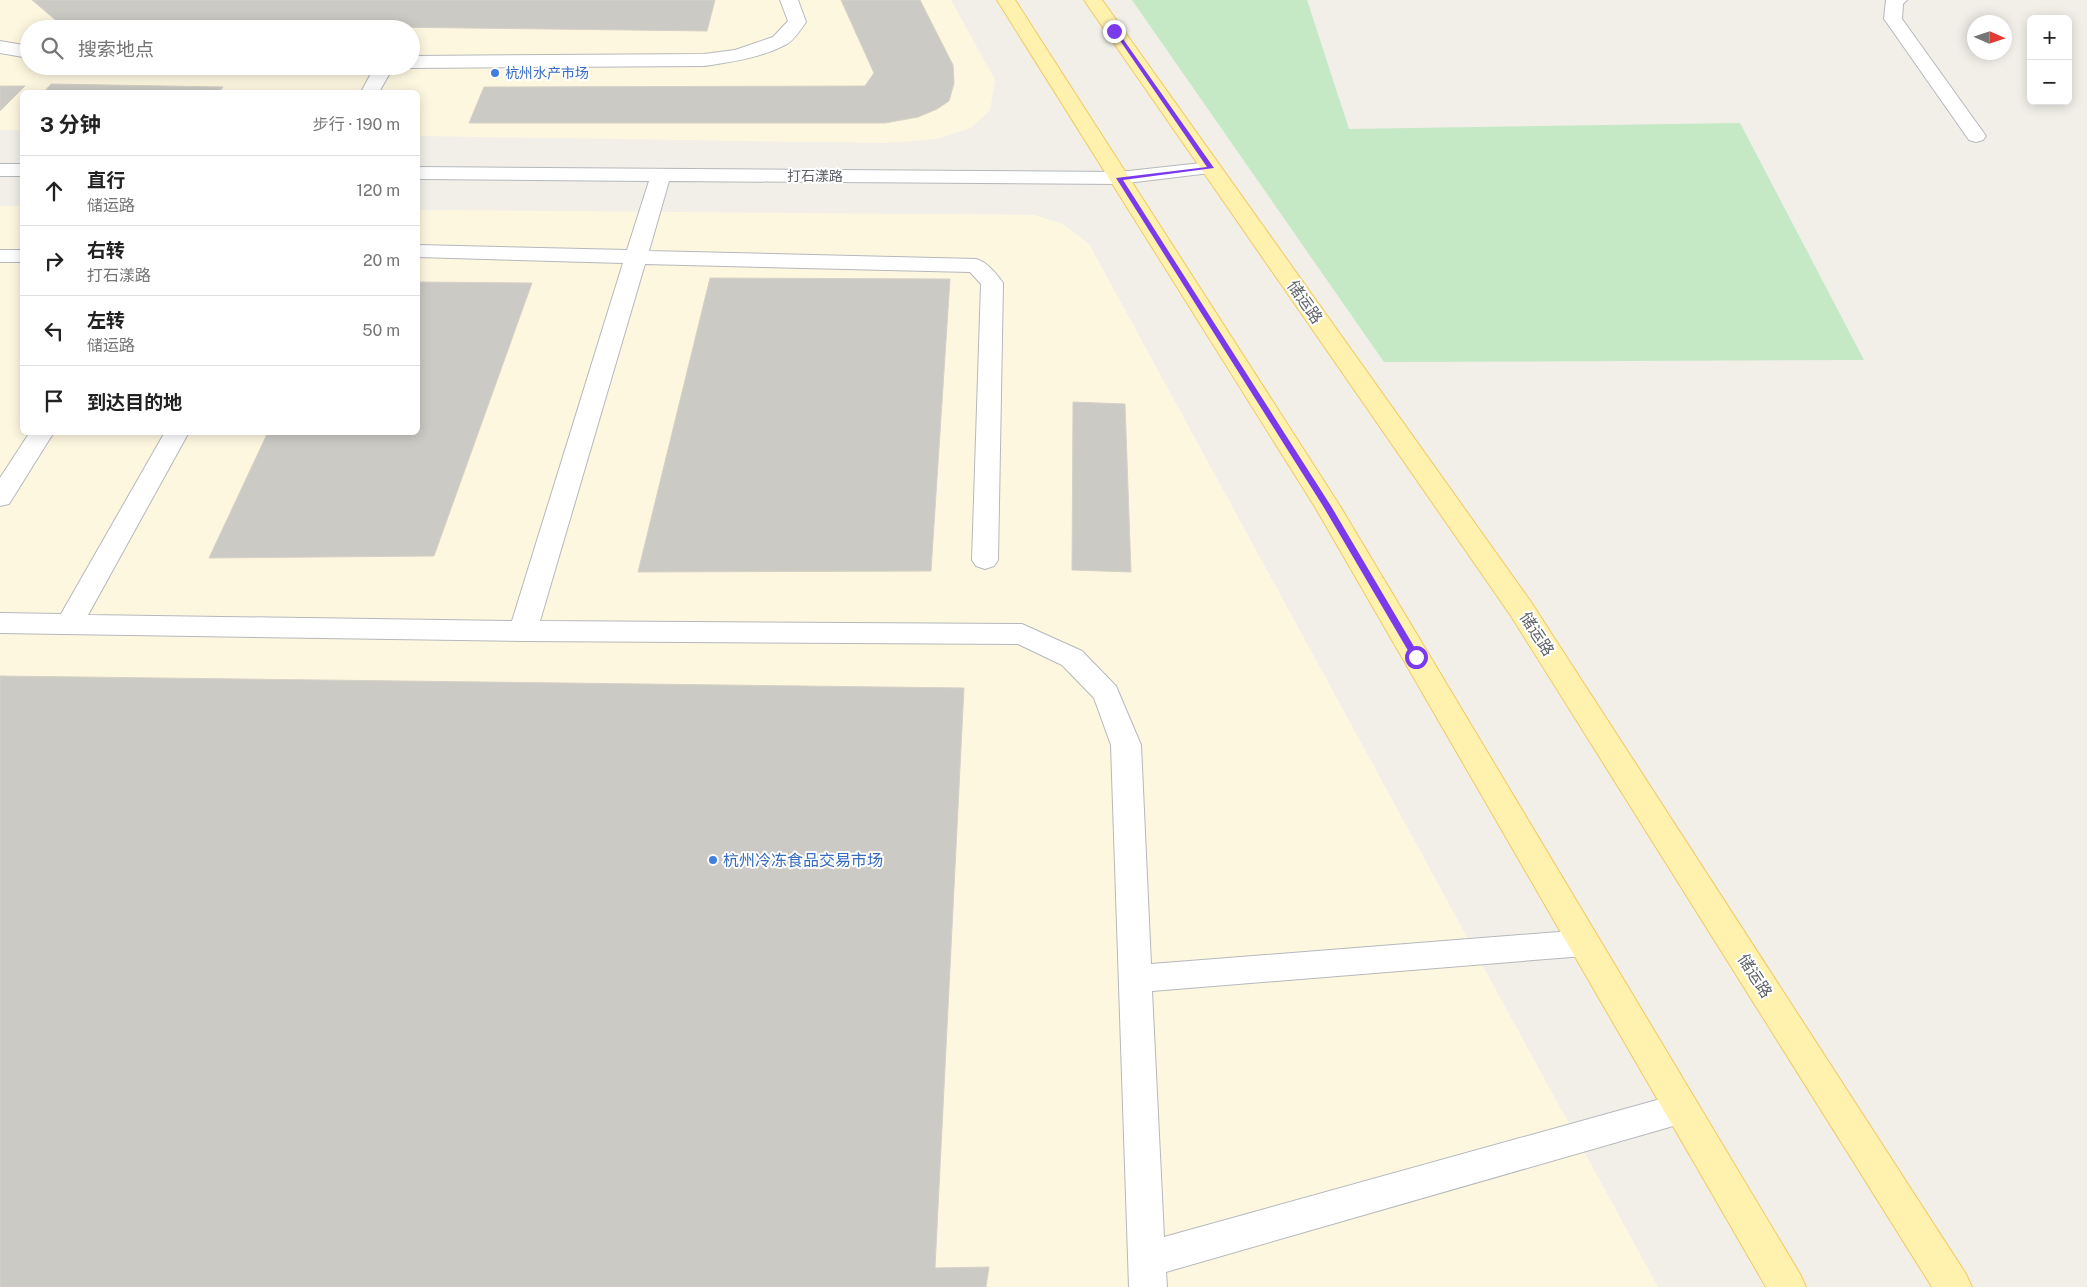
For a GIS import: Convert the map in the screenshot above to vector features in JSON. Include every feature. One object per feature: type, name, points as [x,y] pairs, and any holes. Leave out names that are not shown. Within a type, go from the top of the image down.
[{"type":"main road","points":[[1006,0],[1327,506],[1786,1287]]},
{"type":"main road","name":"储运路","points":[[1093,0],[1521,609],[1953,1287]]},
{"type":"street","points":[[420,62],[704,60],[738,55],[780,41],[797,22],[789,0]]},
{"type":"street","points":[[1898,0],[1894,2],[1892,18],[1976,136]]},
{"type":"street","points":[[0,48],[20,51]]},
{"type":"street","points":[[371,90],[380,75]]},
{"type":"street","name":"打石漾路","points":[[420,173],[1119,178],[1211,168]]},
{"type":"street","points":[[0,170],[20,170]]},
{"type":"street","points":[[523,631],[661,175]]},
{"type":"street","points":[[420,251],[976,266],[992,283],[985,560]]},
{"type":"street","points":[[0,256],[20,256]]},
{"type":"street","points":[[0,498],[40,435]]},
{"type":"street","points":[[70,624],[175,435]]},
{"type":"street","points":[[0,623],[523,631],[1022,634],[1072,658],[1106,693],[1126,745],[1147,1274],[1682,1109]]},
{"type":"street","points":[[1135,979],[1584,943]]},
{"type":"shaded area","name":"杭州水产市场","points":[[0,0],[951,0],[995,80],[990,110],[971,128],[936,139],[886,143],[420,136],[420,90],[20,90],[20,130],[0,130]]},
{"type":"shaded area","name":"杭州冷冻食品交易市场","points":[[0,206],[20,206],[20,435],[420,435],[420,210],[1034,215],[1063,224],[1089,244],[1658,1287],[0,1287]]},
{"type":"green space","points":[[1132,0],[1307,0],[1349,129],[1740,123],[1864,360],[1384,362]]},
{"type":"building","points":[[32,0],[715,0],[707,31],[420,27],[420,20],[55,20]]},
{"type":"building","points":[[841,0],[920,0],[953,65],[954,83],[949,101],[937,109],[918,117],[885,123],[469,123],[484,87],[865,86],[874,73]]},
{"type":"building","points":[[51,84],[223,87],[221,90],[46,90]]},
{"type":"building","points":[[0,86],[25,86],[20,90],[0,111]]},
{"type":"building","points":[[710,278],[950,279],[931,571],[638,572]]},
{"type":"building","points":[[420,282],[532,283],[434,556],[209,558],[267,435],[420,435]]},
{"type":"building","points":[[1073,402],[1125,404],[1131,572],[1072,570]]},
{"type":"building","points":[[0,676],[964,688],[935,1268],[989,1267],[986,1287],[0,1287]]},
{"type":"place","name":"杭州水产市场","points":[[495,73]]},
{"type":"place","name":"杭州冷冻食品交易市场","points":[[713,860]]},
{"type":"route","points":[[1114,31],[1211,168],[1119,178],[1327,506],[1416,657]]}]
